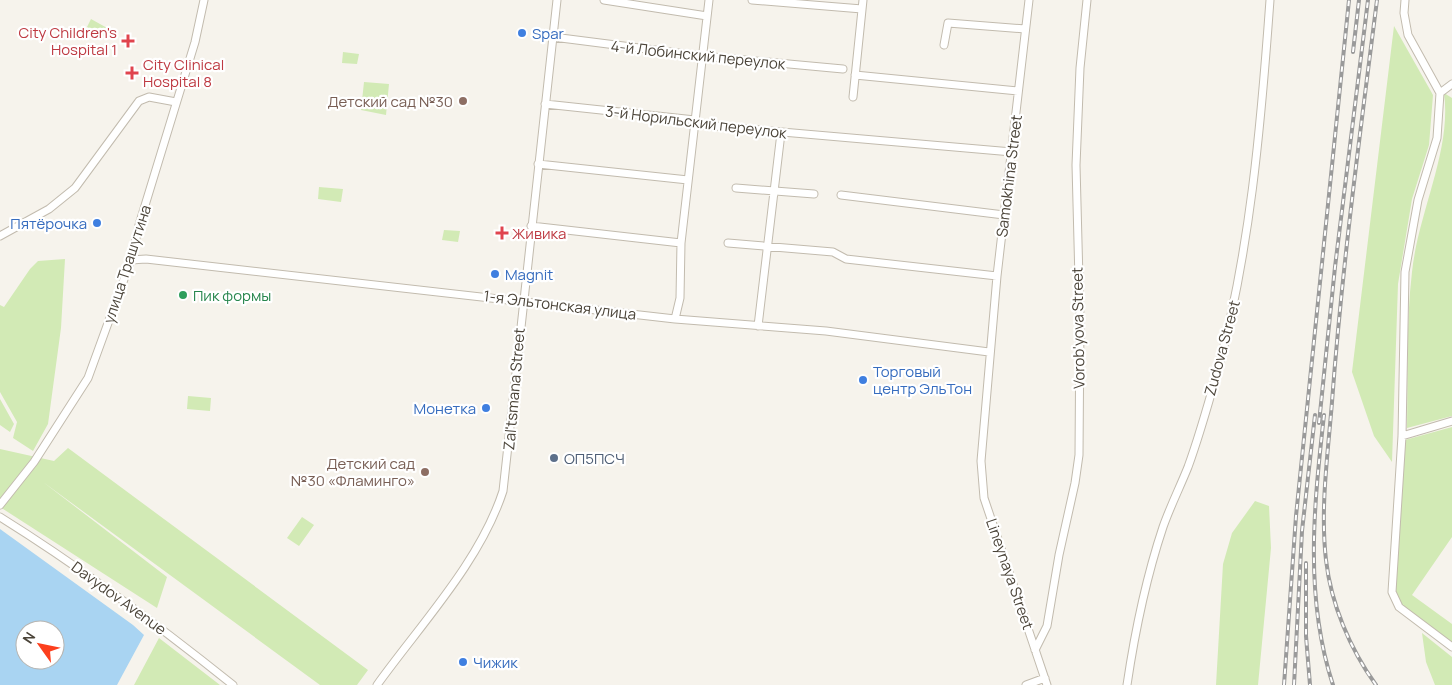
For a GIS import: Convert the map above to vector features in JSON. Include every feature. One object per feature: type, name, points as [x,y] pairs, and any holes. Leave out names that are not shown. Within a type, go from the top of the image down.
[{"type":"street","name":"улица Трашутина","points":[[0,506],[34,462],[88,378],[131,260],[204,0]]},
{"type":"street","name":"Zal'tsmana Street","points":[[377,685],[471,559],[495,516],[502,492],[508,462],[523,301],[557,0]]},
{"type":"street","points":[[604,0],[707,16]]},
{"type":"street","points":[[675,319],[680,298],[681,243],[709,0]]},
{"type":"street","points":[[752,0],[862,9]]},
{"type":"street","points":[[853,97],[863,0]]},
{"type":"street","name":"Samokhina Street","points":[[990,352],[1028,0]]},
{"type":"street","name":"Vorob'yova Street","points":[[1036,650],[1047,626],[1059,555],[1076,483],[1079,455],[1080,319],[1076,165],[1080,68],[1087,0]]},
{"type":"street","name":"Zudova Street","points":[[1127,685],[1135,632],[1150,572],[1164,526],[1188,466],[1235,303],[1261,118],[1270,0]]},
{"type":"street","points":[[1404,0],[1408,35],[1440,93],[1437,138],[1418,200],[1405,272],[1402,436],[1392,592],[1399,607],[1452,648]]},
{"type":"street","points":[[944,44],[948,22],[1025,28]]},
{"type":"street","name":"4-й Лобинский переулок","points":[[552,37],[702,56],[843,68]]},
{"type":"street","points":[[855,75],[1018,91]]},
{"type":"street","points":[[1440,93],[1452,84]]},
{"type":"street","points":[[0,236],[49,209],[75,188],[139,101],[149,97],[176,102]]},
{"type":"street","name":"3-й Норильский переулок","points":[[545,104],[695,120],[703,125],[1012,152]]},
{"type":"street","points":[[758,326],[781,133]]},
{"type":"street","points":[[538,164],[688,180]]},
{"type":"street","points":[[736,188],[814,194]]},
{"type":"street","points":[[841,195],[1004,215]]},
{"type":"street","points":[[531,226],[681,243]]},
{"type":"street","points":[[728,243],[833,252],[846,258],[997,276]]},
{"type":"street","name":"1-я Эльтонская улица","points":[[131,260],[146,259],[675,319],[826,332],[990,352]]},
{"type":"street","name":"Lineynaya Street","points":[[990,352],[981,461],[983,492],[1046,681]]},
{"type":"street","points":[[1402,436],[1452,421]]},
{"type":"street","name":"Davydov Avenue","points":[[0,518],[48,547],[160,626],[234,685]]},
{"type":"street","points":[[1026,685],[1046,681]]},
{"type":"green space","points":[[91,19],[109,29],[105,37],[87,27]]},
{"type":"green space","points":[[1394,26],[1433,95],[1429,145],[1412,199],[1398,284],[1392,462],[1374,436],[1352,372]]},
{"type":"green space","points":[[343,52],[359,54],[357,64],[342,63]]},
{"type":"green space","points":[[364,82],[389,84],[386,115],[361,110]]},
{"type":"green space","points":[[1444,93],[1452,98],[1452,416],[1407,428],[1408,330],[1412,272],[1415,250],[1443,137]]},
{"type":"green space","points":[[319,187],[343,189],[341,202],[318,199]]},
{"type":"green space","points":[[444,230],[460,231],[458,242],[442,240]]},
{"type":"green space","points":[[65,259],[61,328],[48,424],[33,451],[13,438],[17,422],[0,392],[0,305],[4,307],[30,269],[38,261]]},
{"type":"green space","points":[[188,396],[211,398],[210,411],[187,409]]},
{"type":"green space","points":[[0,399],[14,424],[10,432],[0,425]]},
{"type":"green space","points":[[1452,427],[1452,537],[1412,595],[1452,624],[1452,643],[1398,604],[1395,585],[1405,440]]},
{"type":"green space","points":[[68,448],[368,670],[357,685],[320,685],[43,482],[167,577],[157,608],[0,507],[0,449],[54,461]]},
{"type":"green space","points":[[1255,501],[1269,506],[1271,548],[1258,685],[1216,685],[1223,564],[1232,533]]},
{"type":"green space","points":[[302,517],[314,525],[299,546],[287,538]]},
{"type":"green space","points":[[1422,633],[1452,657],[1452,685],[1435,685],[1426,662]]},
{"type":"green space","points":[[159,638],[220,685],[134,685]]},
{"type":"water","points":[[0,529],[133,625],[144,635],[117,685],[0,685]]},
{"type":"railway","points":[[1284,685],[1296,516],[1349,0]]},
{"type":"railway","points":[[1353,52],[1359,0]]},
{"type":"railway","points":[[1319,423],[1335,267],[1368,0]]},
{"type":"railway","points":[[1376,685],[1350,641],[1332,593],[1324,540],[1324,501],[1341,301],[1377,0]]},
{"type":"railway","points":[[1294,685],[1302,531],[1315,415]]},
{"type":"railway","points":[[1324,415],[1315,517],[1315,585],[1324,652],[1333,685]]},
{"type":"railway","points":[[1306,563],[1306,636],[1310,685]]},
{"type":"place","name":"Spar","points":[[522,33]]},
{"type":"place","name":"City Children's Hospital 1","points":[[128,41]]},
{"type":"place","name":"City Clinical Hospital 8","points":[[132,73]]},
{"type":"place","name":"Детский сад №30","points":[[463,101]]},
{"type":"place","name":"Пятёрочка","points":[[97,223]]},
{"type":"place","name":"Живика","points":[[502,233]]},
{"type":"place","name":"Magnit","points":[[495,274]]},
{"type":"place","name":"Пик формы","points":[[183,295]]},
{"type":"place","name":"Торговый центр ЭльТон","points":[[863,380]]},
{"type":"place","name":"Монетка","points":[[486,408]]},
{"type":"place","name":"ОП5ПСЧ","points":[[554,458]]},
{"type":"place","name":"Детский сад №30 «Фламинго»","points":[[425,472]]},
{"type":"place","name":"Чижик","points":[[463,662]]}]
